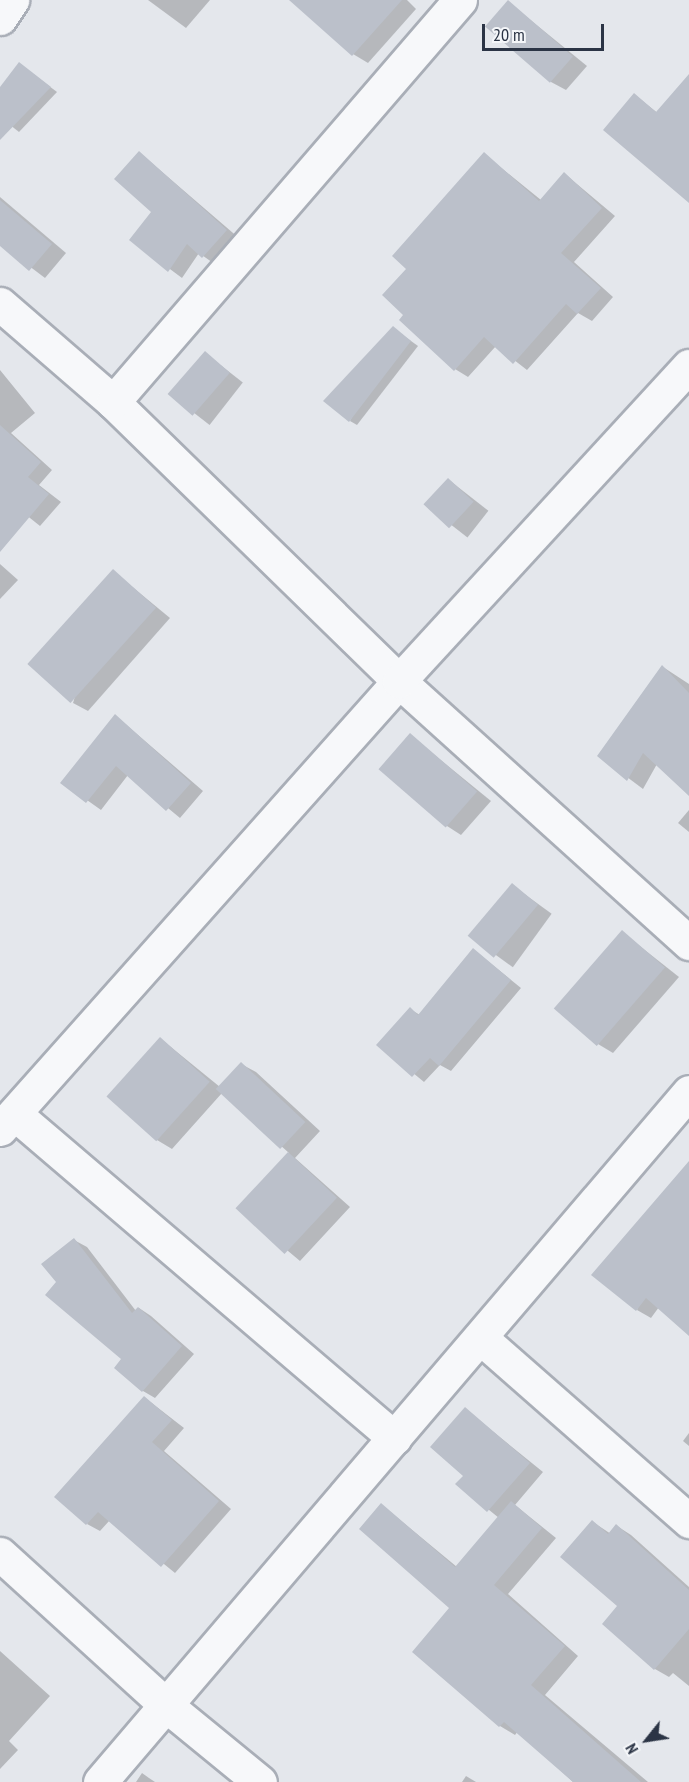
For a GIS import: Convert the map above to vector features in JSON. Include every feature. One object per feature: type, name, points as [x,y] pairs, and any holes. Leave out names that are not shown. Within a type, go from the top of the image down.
[{"type":"street","points":[[0,18],[12,0]]},
{"type":"street","points":[[113,402],[459,0]]},
{"type":"street","points":[[0,304],[113,402],[399,681],[689,943]]},
{"type":"street","points":[[395,1438],[8,1122],[399,681],[689,366]]},
{"type":"street","points":[[100,1782],[482,1339],[689,1092]]},
{"type":"street","points":[[482,1339],[689,1521]]},
{"type":"street","points":[[0,1554],[167,1706],[260,1782]]},
{"type":"building","points":[[289,0],[402,0],[352,56]]},
{"type":"building","points":[[508,0],[573,56],[550,83],[485,26]]},
{"type":"building","points":[[19,62],[51,87],[0,140],[0,87]]},
{"type":"building","points":[[689,74],[689,203],[603,130],[634,93],[656,112]]},
{"type":"building","points":[[139,151],[227,230],[202,258],[187,244],[168,272],[129,240],[151,212],[114,179]]},
{"type":"building","points":[[484,152],[539,201],[564,172],[602,208],[561,253],[601,288],[577,314],[566,304],[513,364],[484,337],[454,371],[399,320],[403,315],[382,295],[406,269],[392,256]]},
{"type":"building","points":[[0,200],[52,244],[29,271],[0,246]]},
{"type":"building","points":[[393,326],[411,341],[349,422],[323,401]]},
{"type":"building","points":[[205,351],[230,373],[193,416],[168,394]]},
{"type":"building","points":[[0,425],[41,462],[28,477],[49,494],[0,552]]},
{"type":"building","points":[[448,478],[474,502],[449,528],[423,504]]},
{"type":"building","points":[[113,569],[156,608],[70,703],[27,664]]},
{"type":"building","points":[[662,665],[689,693],[689,796],[643,753],[627,781],[597,756]]},
{"type":"building","points":[[115,714],[191,783],[166,811],[116,766],[86,803],[60,783]]},
{"type":"building","points":[[410,733],[477,791],[446,828],[379,769]]},
{"type":"building","points":[[512,883],[538,905],[494,958],[468,936]]},
{"type":"building","points":[[622,930],[665,967],[597,1046],[554,1008]]},
{"type":"building","points":[[473,948],[511,980],[439,1066],[430,1058],[412,1077],[376,1045],[410,1007],[418,1015]]},
{"type":"building","points":[[160,1037],[210,1082],[156,1141],[106,1096]]},
{"type":"building","points":[[241,1062],[305,1122],[280,1149],[216,1089]]},
{"type":"building","points":[[288,1152],[337,1198],[284,1254],[235,1208]]},
{"type":"building","points":[[689,1161],[689,1336],[646,1298],[636,1311],[591,1275]]},
{"type":"building","points":[[74,1238],[132,1313],[138,1307],[182,1346],[142,1392],[114,1368],[121,1359],[45,1295],[56,1282],[41,1264]]},
{"type":"building","points":[[144,1396],[172,1420],[152,1442],[219,1501],[161,1567],[98,1512],[86,1525],[54,1497]]},
{"type":"building","points":[[465,1407],[530,1463],[487,1512],[455,1484],[463,1476],[430,1447]]},
{"type":"building","points":[[511,1501],[542,1528],[494,1585],[565,1646],[531,1685],[641,1782],[573,1782],[504,1722],[499,1727],[412,1652],[449,1608],[359,1529],[381,1503],[455,1567]]},
{"type":"building","points":[[592,1520],[608,1534],[616,1524],[689,1590],[689,1629],[654,1670],[602,1624],[617,1606],[560,1557]]}]
